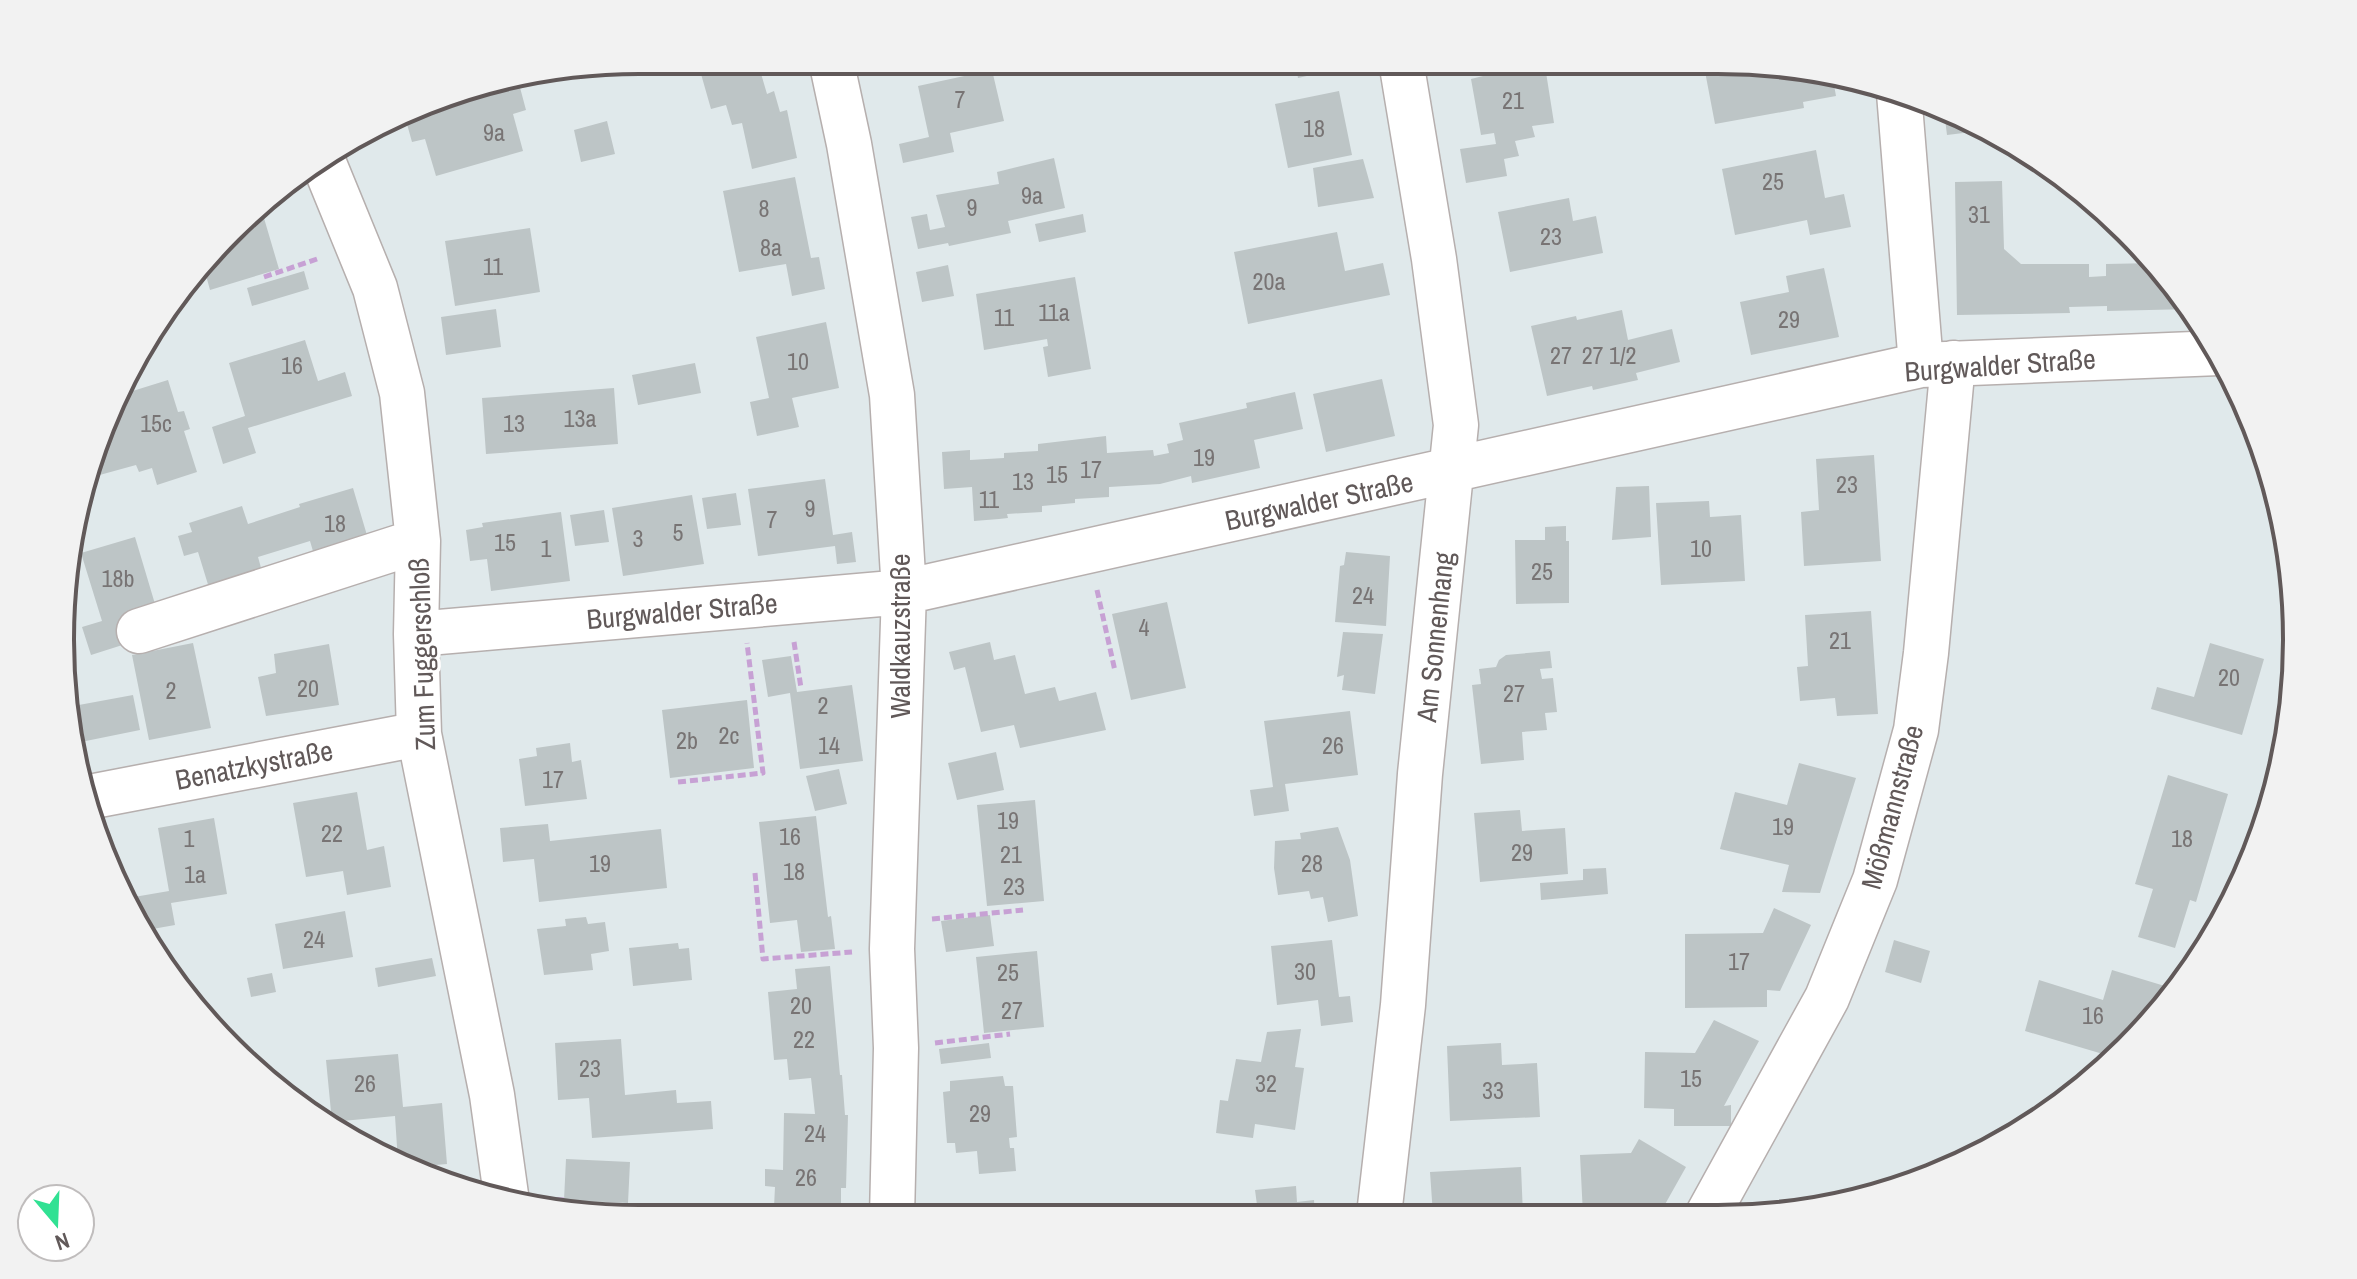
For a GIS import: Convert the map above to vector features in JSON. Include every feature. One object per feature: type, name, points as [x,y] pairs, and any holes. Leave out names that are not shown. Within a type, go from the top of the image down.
[{"type":"street","name":"Waldkauzstraße","points":[[834,74],[852,158],[892,395],[904,592],[893,936],[896,1048],[892,1205]]},
{"type":"street","name":"Am Sonnenhang","points":[[1380,1205],[1403,1005],[1420,774],[1456,425],[1434,259],[1403,74]]},
{"type":"street","name":"Mößmannstraße","points":[[1713,1205],[1827,998],[1875,880],[1916,730],[1926,653],[1937,364],[1901,105]]},
{"type":"street","name":"Zum Fuggerschloß","points":[[326,168],[375,288],[402,393],[418,541],[416,634],[419,734],[492,1095],[505,1189]]},
{"type":"street","name":"Burgwalder Straße","points":[[416,634],[904,592],[1937,364],[2205,354]]},
{"type":"street","points":[[139,631],[418,541]]},
{"type":"street","name":"Benatzkystraße","points":[[96,796],[419,734]]},
{"type":"path","points":[[264,277],[358,246]]},
{"type":"path","points":[[1088,552],[1115,671]]},
{"type":"path","points":[[678,782],[763,773],[743,606]]},
{"type":"path","points":[[755,873],[763,959],[1023,910]]},
{"type":"path","points":[[896,1048],[1010,1034]]},
{"type":"building","points":[[701,74],[761,74],[767,94],[774,91],[780,112],[787,110],[797,158],[752,169],[742,123],[732,125],[726,105],[711,109]]},
{"type":"building","points":[[974,74],[993,74],[1004,121],[950,133],[954,152],[903,163],[899,144],[929,137],[918,86]]},
{"type":"building","points":[[1491,74],[1546,74],[1554,123],[1532,126],[1535,137],[1515,141],[1519,156],[1504,159],[1507,176],[1466,183],[1460,149],[1496,144],[1494,133],[1481,135],[1471,79]]},
{"type":"building","points":[[1705,74],[1754,75],[1834,86],[1836,96],[1803,102],[1804,108],[1715,124]]},
{"type":"building","points":[[520,87],[526,110],[513,114],[523,151],[436,176],[425,139],[412,142],[407,124],[478,98]]},
{"type":"building","points":[[1339,91],[1352,155],[1288,168],[1275,104]]},
{"type":"building","points":[[607,121],[615,154],[581,162],[574,130]]},
{"type":"building","points":[[1945,122],[1969,132],[1947,135]]},
{"type":"building","points":[[1816,150],[1825,198],[1844,194],[1851,227],[1810,235],[1807,220],[1735,235],[1722,169]]},
{"type":"building","points":[[1054,158],[1065,208],[1008,221],[1011,233],[918,249],[911,217],[927,214],[930,230],[945,227],[936,195],[999,184],[997,172]]},
{"type":"building","points":[[1363,159],[1374,198],[1318,207],[1313,168]]},
{"type":"building","points":[[795,177],[811,258],[819,257],[825,289],[792,296],[786,264],[739,272],[723,191]]},
{"type":"building","points":[[2002,181],[2004,249],[2021,264],[2089,264],[2089,277],[2106,276],[2106,264],[2139,263],[2177,309],[2107,311],[2107,306],[2069,307],[2070,313],[1957,315],[1955,182]]},
{"type":"building","points":[[1569,198],[1573,221],[1596,216],[1603,253],[1510,272],[1498,212]]},
{"type":"building","points":[[1083,214],[1086,232],[1039,242],[1035,224]]},
{"type":"building","points":[[264,217],[279,269],[210,290],[206,276]]},
{"type":"building","points":[[530,228],[540,292],[455,306],[445,241]]},
{"type":"building","points":[[1337,232],[1345,271],[1383,263],[1390,295],[1248,324],[1234,252]]},
{"type":"building","points":[[948,265],[954,296],[922,302],[916,272]]},
{"type":"building","points":[[1824,268],[1839,337],[1751,355],[1740,302],[1789,292],[1786,276]]},
{"type":"building","points":[[304,271],[309,289],[252,306],[247,288]]},
{"type":"building","points":[[1075,277],[1091,369],[1048,377],[1043,347],[1048,346],[1047,339],[984,350],[976,294]]},
{"type":"building","points":[[496,309],[501,347],[446,355],[441,317]]},
{"type":"building","points":[[1622,310],[1628,340],[1672,329],[1680,362],[1636,373],[1638,380],[1547,396],[1531,326]]},
{"type":"building","points":[[826,322],[839,388],[792,398],[799,427],[757,436],[750,402],[769,398],[756,337]]},
{"type":"building","points":[[305,340],[318,381],[345,372],[352,396],[248,428],[256,453],[223,464],[212,427],[245,416],[229,363]]},
{"type":"building","points":[[695,363],[701,393],[638,405],[632,375]]},
{"type":"building","points":[[1382,379],[1395,436],[1326,452],[1313,394]]},
{"type":"building","points":[[168,380],[178,412],[184,411],[190,429],[184,431],[197,472],[157,485],[152,468],[139,472],[136,465],[99,475],[131,392]]},
{"type":"building","points":[[614,388],[618,444],[486,454],[482,398]]},
{"type":"building","points":[[1295,392],[1303,429],[1254,440],[1260,468],[1192,483],[1191,476],[1160,484],[1109,487],[1109,497],[1075,499],[1075,503],[1042,506],[1042,512],[1007,514],[1008,518],[974,521],[972,487],[944,489],[942,452],[970,450],[970,460],[1004,458],[1004,453],[1038,451],[1038,444],[1106,436],[1107,453],[1153,450],[1154,456],[1169,453],[1167,444],[1183,440],[1179,423],[1247,408],[1246,403]]},
{"type":"building","points":[[1874,455],[1881,561],[1804,566],[1801,512],[1819,510],[1816,459]]},
{"type":"building","points":[[825,479],[833,535],[852,532],[856,562],[837,564],[835,546],[758,556],[748,489]]},
{"type":"building","points":[[1649,486],[1651,537],[1612,540],[1616,487]]},
{"type":"building","points":[[353,488],[369,542],[315,558],[310,541],[258,557],[263,575],[210,591],[198,552],[184,556],[178,536],[192,532],[189,523],[242,506],[248,524]]},
{"type":"building","points":[[736,493],[741,525],[707,529],[702,498]]},
{"type":"building","points":[[692,495],[704,564],[623,576],[612,508]]},
{"type":"building","points":[[1709,501],[1710,517],[1741,515],[1745,581],[1661,585],[1656,503]]},
{"type":"building","points":[[604,510],[609,542],[575,546],[570,515]]},
{"type":"building","points":[[561,512],[570,581],[491,591],[487,559],[470,561],[466,530],[483,527],[482,523]]},
{"type":"building","points":[[1566,526],[1566,541],[1569,541],[1569,603],[1516,604],[1515,540],[1545,540],[1545,527]]},
{"type":"building","points":[[135,537],[155,604],[126,613],[135,641],[91,655],[82,627],[102,621],[81,553]]},
{"type":"building","points":[[1346,552],[1390,556],[1386,626],[1335,622],[1340,566],[1344,565]]},
{"type":"building","points":[[1167,602],[1186,688],[1131,700],[1112,614]]},
{"type":"building","points":[[1871,611],[1878,714],[1837,716],[1835,698],[1800,701],[1797,667],[1808,666],[1805,615]]},
{"type":"building","points":[[1343,632],[1383,634],[1375,694],[1342,690],[1344,675],[1337,677]]},
{"type":"building","points":[[990,642],[994,660],[1015,655],[1025,694],[1055,687],[1059,701],[1096,692],[1106,730],[1020,748],[1014,725],[981,732],[965,667],[954,670],[949,652]]},
{"type":"building","points":[[193,643],[211,728],[149,740],[132,655]]},
{"type":"building","points":[[2210,643],[2264,659],[2242,735],[2151,709],[2157,687],[2194,697]]},
{"type":"building","points":[[329,644],[339,705],[266,716],[258,677],[276,673],[274,654]]},
{"type":"building","points":[[1550,651],[1552,668],[1540,669],[1542,679],[1553,678],[1557,712],[1545,713],[1547,730],[1522,732],[1524,760],[1481,764],[1472,685],[1481,684],[1479,669],[1496,667],[1506,655]]},
{"type":"building","points":[[791,656],[797,692],[852,685],[863,761],[800,769],[790,693],[768,697],[762,660]]},
{"type":"building","points":[[133,695],[140,730],[84,741],[78,705]]},
{"type":"building","points":[[747,700],[754,768],[670,778],[662,710]]},
{"type":"building","points":[[1350,711],[1358,775],[1285,784],[1289,811],[1254,816],[1250,790],[1273,787],[1264,721]]},
{"type":"building","points":[[570,743],[572,762],[581,760],[587,799],[525,806],[519,759],[537,756],[536,748]]},
{"type":"building","points":[[996,752],[1004,790],[957,800],[948,763]]},
{"type":"building","points":[[1799,763],[1856,778],[1820,893],[1782,892],[1789,865],[1720,849],[1735,792],[1787,805]]},
{"type":"building","points":[[839,769],[847,804],[815,811],[806,776]]},
{"type":"building","points":[[2168,775],[2228,794],[2196,902],[2190,900],[2175,948],[2138,937],[2153,889],[2135,884]]},
{"type":"building","points":[[357,792],[367,850],[384,846],[391,887],[347,895],[343,871],[306,877],[293,803]]},
{"type":"building","points":[[1035,800],[1044,901],[987,906],[977,805]]},
{"type":"building","points":[[1520,810],[1522,831],[1565,828],[1568,874],[1480,882],[1474,813]]},
{"type":"building","points":[[816,816],[828,917],[831,916],[835,949],[801,952],[797,920],[770,923],[759,822]]},
{"type":"building","points":[[214,818],[227,894],[171,903],[175,925],[154,929],[136,897],[169,891],[158,828]]},
{"type":"building","points":[[548,824],[550,841],[661,829],[667,888],[539,902],[534,859],[503,862],[500,828]]},
{"type":"building","points":[[1338,827],[1350,860],[1358,916],[1328,922],[1323,897],[1311,899],[1309,891],[1278,895],[1274,868],[1275,841],[1301,839],[1300,833]]},
{"type":"building","points":[[1606,868],[1608,894],[1541,900],[1540,883],[1583,880],[1583,869]]},
{"type":"building","points":[[1774,908],[1811,925],[1780,991],[1767,990],[1767,1007],[1685,1008],[1685,934],[1763,933]]},
{"type":"building","points":[[345,911],[353,957],[283,969],[275,924]]},
{"type":"building","points":[[990,915],[994,946],[946,952],[941,921]]},
{"type":"building","points":[[586,917],[588,924],[605,922],[609,951],[591,954],[593,970],[544,975],[537,929],[566,926],[565,919]]},
{"type":"building","points":[[1332,940],[1339,997],[1350,996],[1353,1022],[1321,1026],[1318,1000],[1277,1005],[1271,946]]},
{"type":"building","points":[[1894,940],[1930,951],[1921,983],[1885,972]]},
{"type":"building","points":[[678,943],[679,949],[689,948],[692,980],[633,986],[629,948]]},
{"type":"building","points":[[1037,951],[1044,1027],[984,1033],[976,957]]},
{"type":"building","points":[[432,958],[436,976],[378,987],[375,968]]},
{"type":"building","points":[[830,966],[840,1075],[845,1115],[848,1115],[846,1188],[841,1188],[841,1205],[774,1205],[775,1187],[765,1186],[765,1169],[783,1170],[784,1113],[815,1114],[811,1078],[789,1080],[787,1059],[774,1060],[768,992],[797,989],[795,969]]},
{"type":"building","points":[[2112,970],[2164,986],[2102,1054],[2025,1031],[2039,980],[2103,1000]]},
{"type":"building","points":[[272,973],[276,992],[251,997],[247,978]]},
{"type":"building","points":[[1714,1020],[1759,1041],[1724,1106],[1731,1105],[1731,1126],[1674,1126],[1674,1109],[1644,1108],[1645,1052],[1695,1053]]},
{"type":"building","points":[[1301,1029],[1295,1067],[1304,1068],[1295,1130],[1255,1124],[1253,1138],[1216,1133],[1220,1100],[1228,1101],[1236,1059],[1261,1062],[1267,1032]]},
{"type":"building","points":[[621,1039],[625,1095],[676,1090],[677,1103],[711,1101],[713,1129],[592,1138],[589,1098],[558,1100],[555,1043]]},
{"type":"building","points":[[989,1043],[991,1058],[941,1064],[939,1049]]},
{"type":"building","points":[[1501,1043],[1502,1065],[1537,1063],[1540,1117],[1450,1121],[1447,1046]]},
{"type":"building","points":[[398,1054],[403,1107],[442,1103],[447,1164],[432,1165],[397,1151],[395,1116],[343,1121],[331,1114],[326,1060]]},
{"type":"building","points":[[1003,1076],[1005,1086],[1013,1086],[1017,1137],[1009,1138],[1010,1148],[1014,1148],[1016,1171],[979,1174],[977,1151],[956,1153],[955,1143],[947,1143],[943,1092],[950,1091],[950,1081]]},
{"type":"building","points":[[1639,1139],[1686,1167],[1665,1205],[1582,1205],[1580,1155],[1631,1153]]},
{"type":"building","points":[[566,1159],[630,1162],[628,1203],[564,1200]]},
{"type":"building","points":[[1521,1167],[1523,1205],[1432,1205],[1430,1172]]},
{"type":"building","points":[[1296,1186],[1297,1202],[1314,1200],[1314,1205],[1257,1205],[1255,1190]]}]
